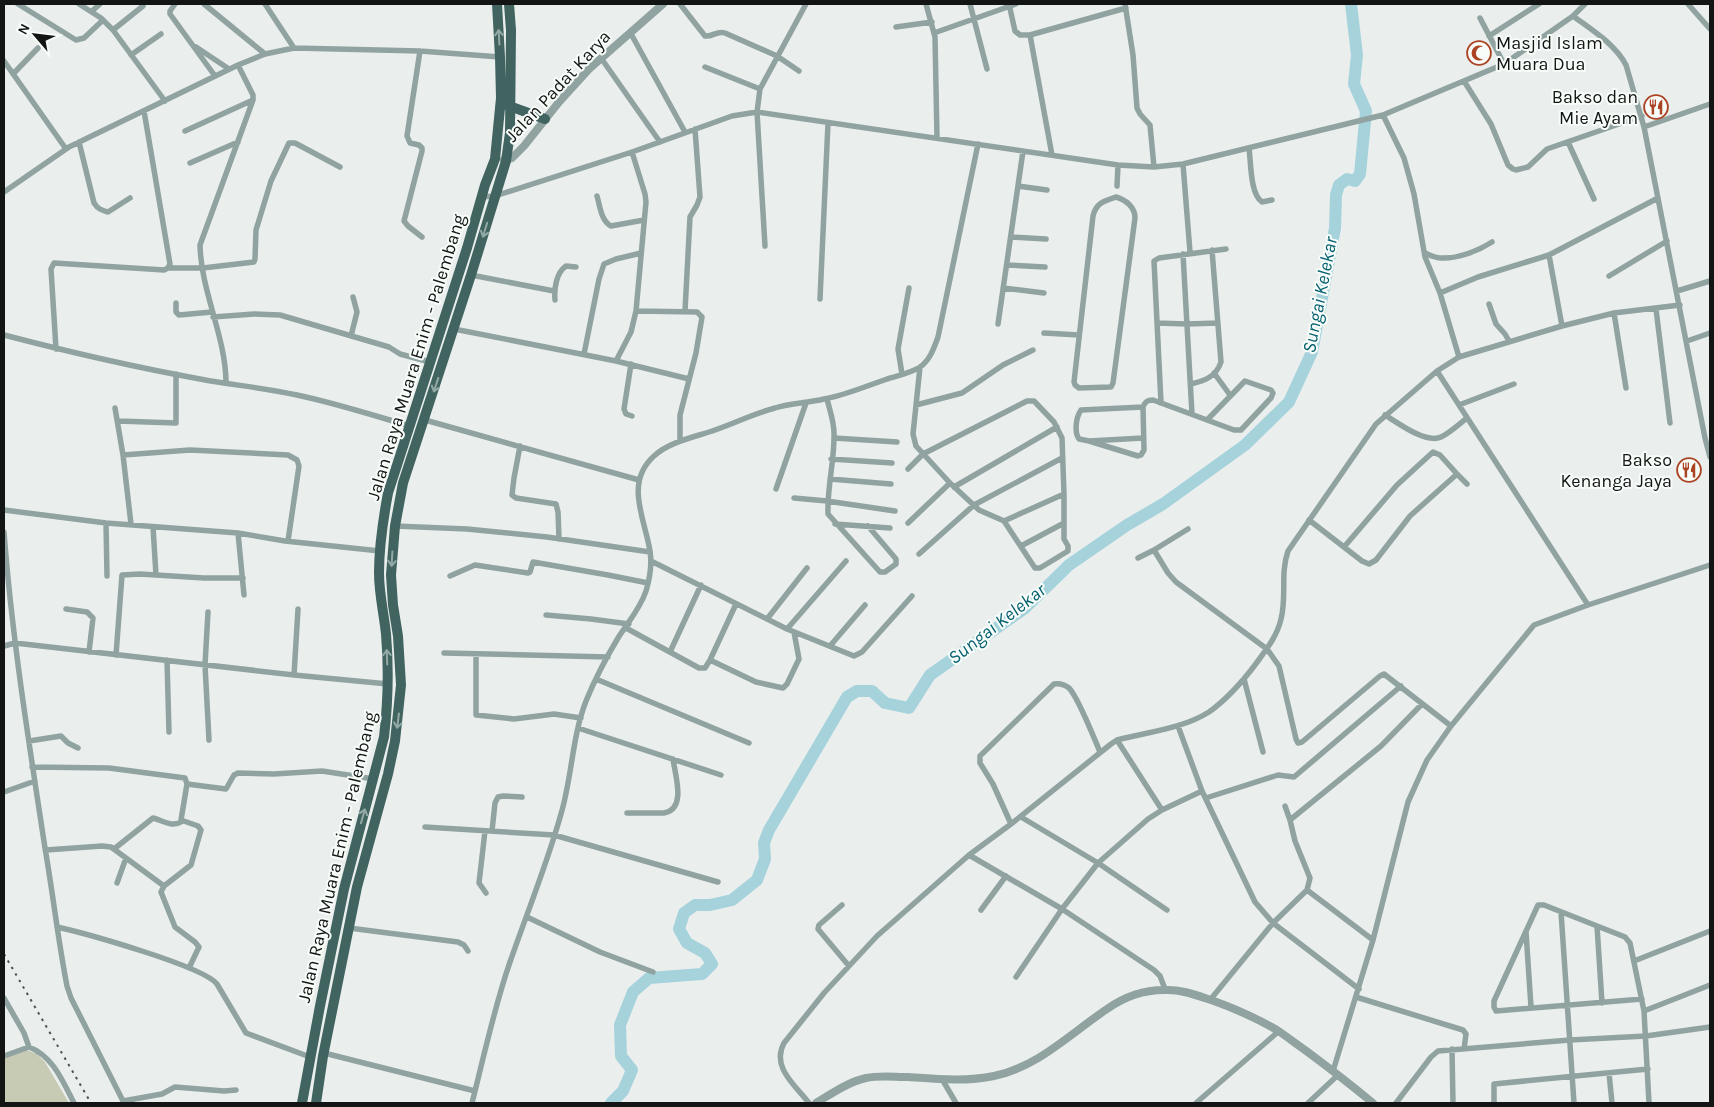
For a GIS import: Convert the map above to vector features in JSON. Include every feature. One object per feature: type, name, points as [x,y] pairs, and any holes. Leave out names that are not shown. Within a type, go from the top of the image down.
[{"type":"main road","name":"Jalan Raya Muara Enim - Palembang","points":[[316,1103],[349,928],[395,741],[401,685],[391,575],[395,526],[403,483],[473,271],[506,161],[510,133],[500,58],[497,4]]},
{"type":"main road","name":"Jalan Raya Muara Enim - Palembang","points":[[302,1103],[344,889],[384,737],[388,684],[386,634],[379,575],[380,551],[388,494],[495,159],[505,104],[511,30],[509,4]]},
{"type":"main road","points":[[505,104],[545,119]]},
{"type":"main road","points":[[462,262],[473,271]]},
{"type":"main road","points":[[320,1006],[333,1008]]},
{"type":"main road","points":[[316,1024],[330,1025]]},
{"type":"street","points":[[18,4],[76,40],[84,38],[103,20]]},
{"type":"street","points":[[79,4],[92,11],[113,30],[164,101]]},
{"type":"street","points":[[92,11],[100,4]]},
{"type":"street","points":[[175,4],[170,14],[215,76]]},
{"type":"street","points":[[204,4],[265,54]]},
{"type":"street","points":[[265,4],[294,48]]},
{"type":"street","name":"Jalan Padat Karya","points":[[495,159],[506,161],[512,158],[572,88],[601,58],[663,4]]},
{"type":"street","points":[[680,4],[705,36],[721,32],[777,56],[799,71]]},
{"type":"street","points":[[765,246],[757,112],[760,89],[806,4]]},
{"type":"street","points":[[926,4],[934,33],[937,138]]},
{"type":"street","points":[[970,4],[987,69]]},
{"type":"street","points":[[1489,36],[1538,4]]},
{"type":"street","points":[[482,197],[495,196],[632,152],[732,116],[757,112],[1118,165],[1154,167],[1183,164],[1380,115],[1504,64],[1574,16],[1585,4]]},
{"type":"street","points":[[1688,4],[1710,29]]},
{"type":"street","points":[[934,33],[1012,5],[1016,31],[1020,35],[1030,35],[1126,6],[1138,108],[1140,114],[1150,125],[1154,167]]},
{"type":"street","points":[[113,30],[143,6]]},
{"type":"street","points":[[1574,16],[1611,46],[1622,58],[1642,116],[1710,457]]},
{"type":"street","points":[[1480,18],[1504,64]]},
{"type":"street","points":[[896,27],[932,22]]},
{"type":"street","points":[[630,32],[685,132]]},
{"type":"street","points":[[132,55],[160,34]]},
{"type":"street","points":[[1030,35],[1052,155]]},
{"type":"street","points":[[192,44],[229,69]]},
{"type":"street","points":[[13,74],[38,48]]},
{"type":"street","points":[[4,192],[79,142],[229,69],[265,54],[294,48],[420,51],[500,58]]},
{"type":"street","points":[[420,51],[407,136],[410,143],[419,145],[422,151],[404,221],[422,237]]},
{"type":"street","points":[[601,58],[660,142]]},
{"type":"street","points":[[4,61],[66,149]]},
{"type":"street","points":[[226,383],[225,363],[200,250],[201,241],[253,100],[253,95],[238,65]]},
{"type":"street","points":[[705,66],[760,89]]},
{"type":"street","points":[[1464,81],[1491,124],[1508,165],[1513,169],[1528,167],[1544,150],[1642,116]]},
{"type":"street","points":[[185,131],[253,100]]},
{"type":"street","points":[[1644,127],[1710,104]]},
{"type":"street","points":[[144,111],[170,260],[168,268]]},
{"type":"street","points":[[1380,115],[1404,158],[1414,194],[1424,253],[1440,294],[1459,357]]},
{"type":"street","points":[[820,299],[828,123]]},
{"type":"street","points":[[685,311],[690,217],[700,197],[696,128]]},
{"type":"street","points":[[79,142],[96,207],[108,212],[130,198]]},
{"type":"street","points":[[190,163],[238,142]]},
{"type":"street","points":[[1568,142],[1594,199]]},
{"type":"street","points":[[56,349],[51,269],[54,263],[164,270],[168,268],[203,268],[254,262],[256,230],[271,181],[289,143],[295,143],[340,167]]},
{"type":"street","points":[[472,1103],[510,963],[561,814],[578,728],[586,702],[620,635],[641,605],[648,583],[651,561],[650,552],[638,506],[637,494],[639,480],[645,467],[654,455],[680,441],[775,408],[827,399],[920,367],[928,358],[938,337],[978,144]]},
{"type":"street","points":[[1249,148],[1253,183],[1258,200],[1262,202],[1272,200]]},
{"type":"street","points":[[998,324],[1023,151]]},
{"type":"street","points":[[616,361],[631,332],[636,311],[642,253],[645,194],[632,152]]},
{"type":"street","points":[[1183,164],[1190,252]]},
{"type":"street","points":[[1117,191],[1101,202],[1094,211],[1074,385],[1079,388],[1112,386],[1136,218],[1133,209],[1117,191],[1118,165]]},
{"type":"street","points":[[1018,186],[1046,190]]},
{"type":"street","points":[[597,196],[604,221],[607,224],[611,226],[644,220]]},
{"type":"street","points":[[1440,294],[1478,277],[1549,255],[1658,198]]},
{"type":"street","points":[[1011,237],[1046,239]]},
{"type":"street","points":[[1609,276],[1667,241]]},
{"type":"street","points":[[1424,253],[1440,258],[1450,257],[1481,249],[1492,242]]},
{"type":"street","points":[[1161,403],[1154,261],[1159,258],[1190,252],[1226,249]]},
{"type":"street","points":[[1191,384],[1205,380],[1214,373],[1221,362],[1212,250]]},
{"type":"street","points":[[584,354],[604,264],[642,253]]},
{"type":"street","points":[[1183,254],[1192,414]]},
{"type":"street","points":[[1549,255],[1562,326]]},
{"type":"street","points":[[1007,265],[1045,267]]},
{"type":"street","points":[[555,300],[554,291],[562,269],[566,266],[576,267]]},
{"type":"street","points":[[473,271],[554,291]]},
{"type":"street","points":[[1678,291],[1710,281]]},
{"type":"street","points":[[902,374],[898,349],[909,288]]},
{"type":"street","points":[[1003,288],[1044,293]]},
{"type":"street","points":[[351,336],[357,312],[353,297]]},
{"type":"street","points":[[176,302],[176,312],[179,315],[280,315],[389,347],[400,354],[430,362]]},
{"type":"street","points":[[1489,304],[1496,324],[1509,342]]},
{"type":"street","points":[[809,1103],[782,1069],[779,1060],[780,1051],[795,1028],[877,936],[969,855],[1021,817],[1100,752],[1118,740],[1178,726],[1209,712],[1244,678],[1267,649],[1278,631],[1282,620],[1285,600],[1284,562],[1288,551],[1376,424],[1385,415],[1437,371],[1459,357],[1562,326],[1614,313],[1680,305]]},
{"type":"street","points":[[1656,308],[1670,423]]},
{"type":"street","points":[[636,311],[697,312],[702,317],[680,415],[680,441]]},
{"type":"street","points":[[1614,313],[1626,388]]},
{"type":"street","points":[[1157,323],[1218,322]]},
{"type":"street","points":[[454,329],[631,364],[689,379]]},
{"type":"street","points":[[1044,333],[1079,335]]},
{"type":"street","points":[[1687,341],[1710,333]]},
{"type":"street","points":[[4,336],[176,374],[255,387],[315,400],[410,426]]},
{"type":"street","points":[[916,406],[962,392],[1003,365],[1032,350]]},
{"type":"street","points":[[631,364],[624,409],[626,414],[632,416]]},
{"type":"street","points":[[908,469],[923,454],[1031,400],[1036,403],[1057,427],[1063,440],[1064,539],[1068,546],[1068,551],[1040,568],[1034,568],[1004,521],[979,510],[952,485],[923,454],[916,446],[914,441],[920,367]]},
{"type":"street","points":[[1437,371],[1588,605]]},
{"type":"street","points":[[1214,373],[1230,395]]},
{"type":"street","points":[[118,421],[176,424],[176,374]]},
{"type":"street","points":[[1143,407],[1081,410],[1078,415],[1076,434],[1079,439],[1138,456],[1143,453],[1143,407],[1144,403],[1148,400],[1234,430],[1240,430],[1271,398],[1273,393],[1263,387],[1245,381],[1207,420]]},
{"type":"street","points":[[1459,405],[1514,384]]},
{"type":"street","points":[[827,399],[834,426],[827,501],[828,514],[880,572],[885,572],[896,564],[896,559],[868,526]]},
{"type":"street","points":[[776,489],[806,403]]},
{"type":"street","points":[[115,408],[123,455],[131,524]]},
{"type":"street","points":[[1385,415],[1420,435],[1435,439],[1443,436],[1467,418]]},
{"type":"street","points":[[424,420],[639,480]]},
{"type":"street","points":[[908,522],[952,485],[1057,427]]},
{"type":"street","points":[[834,438],[897,442]]},
{"type":"street","points":[[1089,441],[1143,438]]},
{"type":"street","points":[[520,446],[512,495],[516,498],[556,504],[559,539]]},
{"type":"street","points":[[123,455],[200,450],[288,455],[293,457],[297,460],[299,466],[288,541]]},
{"type":"street","points":[[1344,547],[1398,485],[1433,452],[1438,453],[1467,484]]},
{"type":"street","points":[[919,554],[974,505],[1062,458]]},
{"type":"street","points":[[832,459],[892,464]]},
{"type":"street","points":[[1309,520],[1364,563],[1372,563],[1410,516],[1457,474]]},
{"type":"street","points":[[830,479],[891,484]]},
{"type":"street","points":[[1004,521],[1064,494]]},
{"type":"street","points":[[794,498],[895,511]]},
{"type":"street","points":[[4,510],[106,523],[238,534],[380,551]]},
{"type":"street","points":[[106,523],[107,576]]},
{"type":"street","points":[[1021,546],[1064,523]]},
{"type":"street","points":[[835,524],[890,528]]},
{"type":"street","points":[[395,526],[467,529],[559,539],[650,552]]},
{"type":"street","points":[[153,527],[156,575]]},
{"type":"street","points":[[1138,558],[1188,529]]},
{"type":"street","points":[[4,532],[10,607],[32,767],[57,927],[67,986],[71,998],[124,1102],[162,1094],[175,1087],[224,1091],[236,1090]]},
{"type":"street","points":[[238,534],[244,595]]},
{"type":"street","points":[[1154,550],[1176,582],[1267,649],[1279,666],[1298,743],[1302,742],[1382,674],[1386,674],[1452,726]]},
{"type":"street","points":[[651,561],[794,632],[850,655],[858,654],[912,596]]},
{"type":"street","points":[[788,629],[846,561]]},
{"type":"street","points":[[450,576],[475,565],[528,573],[533,562],[648,583]]},
{"type":"street","points":[[1308,1103],[1336,1073],[1410,796],[1427,760],[1452,726],[1534,625],[1588,605],[1710,565]]},
{"type":"street","points":[[767,619],[807,568]]},
{"type":"street","points":[[116,655],[121,576],[123,574],[243,578]]},
{"type":"street","points":[[670,652],[701,586]]},
{"type":"street","points":[[546,615],[591,618],[628,626],[670,652],[702,668],[707,666],[736,604]]},
{"type":"street","points":[[830,646],[865,605]]},
{"type":"street","points":[[66,609],[87,612],[93,618],[89,652]]},
{"type":"street","points":[[294,675],[298,609]]},
{"type":"street","points":[[208,612],[205,665],[209,740]]},
{"type":"street","points":[[710,660],[756,682],[783,688],[787,684],[799,659],[794,632]]},
{"type":"street","points":[[4,646],[15,643],[388,684]]},
{"type":"street","points":[[444,653],[608,657]]},
{"type":"street","points":[[476,654],[476,715],[514,718],[554,714],[581,718]]},
{"type":"street","points":[[167,660],[169,732]]},
{"type":"street","points":[[1244,678],[1264,752]]},
{"type":"street","points":[[596,679],[749,743]]},
{"type":"street","points":[[1011,824],[993,784],[980,762],[980,756],[1054,684],[1062,684],[1070,689],[1078,702],[1100,752]]},
{"type":"street","points":[[1206,798],[1278,775],[1294,777],[1401,686]]},
{"type":"street","points":[[1290,820],[1381,746],[1422,704]]},
{"type":"street","points":[[1178,726],[1202,791],[1258,906],[1273,923],[1359,989]]},
{"type":"street","points":[[578,728],[721,775]]},
{"type":"street","points":[[29,741],[59,736],[65,739],[68,744],[78,748]]},
{"type":"street","points":[[1118,740],[1162,810]]},
{"type":"street","points":[[627,813],[664,813],[669,812],[676,806],[678,797],[673,760]]},
{"type":"street","points":[[32,767],[109,768],[181,776],[184,778],[187,784],[180,817],[183,821],[200,828],[192,862],[188,868],[164,886],[161,892],[173,923],[178,930],[196,942],[198,946],[189,968]]},
{"type":"street","points":[[187,784],[226,789],[234,775],[238,773],[274,774],[322,770],[374,779]]},
{"type":"street","points":[[4,792],[35,781]]},
{"type":"street","points":[[1016,977],[1062,909],[1098,863],[1148,819],[1162,810],[1202,791]]},
{"type":"street","points":[[492,831],[495,803],[498,797],[522,798]]},
{"type":"street","points":[[1210,1000],[1273,923],[1307,890],[1310,878],[1295,841],[1285,806]]},
{"type":"street","points":[[1021,817],[1098,863],[1167,910]]},
{"type":"street","points":[[114,849],[152,818],[172,825],[183,821]]},
{"type":"street","points":[[425,827],[554,835],[718,882]]},
{"type":"street","points":[[485,831],[479,883],[486,893]]},
{"type":"street","points":[[46,850],[102,846],[114,849],[164,886]]},
{"type":"street","points":[[969,855],[1062,909],[1154,970],[1160,976],[1165,989]]},
{"type":"street","points":[[117,883],[126,858]]},
{"type":"street","points":[[981,910],[1006,876]]},
{"type":"street","points":[[1307,890],[1373,940]]},
{"type":"street","points":[[842,905],[819,925],[818,929],[849,966]]},
{"type":"street","points":[[1642,999],[1568,1006],[1531,1007],[1501,1012],[1496,1011],[1494,1007],[1494,1001],[1538,905],[1544,905],[1625,937],[1628,940],[1634,961],[1642,999],[1644,1011],[1650,1103]]},
{"type":"street","points":[[1561,912],[1574,1103]]},
{"type":"street","points":[[527,917],[600,952],[653,972]]},
{"type":"street","points":[[1597,926],[1602,1003]]},
{"type":"street","points":[[57,927],[87,934],[189,968],[214,981],[246,1033],[310,1057]]},
{"type":"street","points":[[349,928],[458,942],[464,945],[468,951]]},
{"type":"street","points":[[1526,929],[1531,1007]]},
{"type":"street","points":[[1634,961],[1710,931]]},
{"type":"street","points":[[1644,1011],[1710,985]]},
{"type":"street","points":[[816,1103],[834,1091],[866,1078],[881,1076],[974,1079],[1015,1071],[1040,1057],[1124,999],[1143,992],[1165,989],[1180,991],[1210,1000],[1249,1015],[1279,1031],[1373,1103]]},
{"type":"street","points":[[1356,997],[1463,1030],[1466,1034],[1464,1048]]},
{"type":"street","points":[[4,998],[24,1033],[29,1047]]},
{"type":"street","points":[[1396,1103],[1434,1053],[1464,1048],[1646,1036],[1710,1027]]},
{"type":"street","points":[[1196,1103],[1279,1031]]},
{"type":"street","points":[[4,1056],[29,1047],[38,1050],[50,1060],[74,1103]]},
{"type":"street","points":[[1452,1049],[1453,1103]]},
{"type":"street","points":[[324,1053],[475,1092]]},
{"type":"street","points":[[1494,1103],[1494,1084],[1648,1069]]},
{"type":"street","points":[[1610,1073],[1612,1103]]},
{"type":"street","points":[[942,1079],[956,1103]]},
{"type":"green space","points":[[24,1049],[37,1054],[45,1062],[69,1103],[4,1103],[4,1056]]},
{"type":"waterway","name":"Sungai Kelekar","points":[[611,1103],[623,1091],[632,1070],[621,1056],[620,1025],[633,992],[649,978],[702,974],[712,964],[705,953],[687,943],[679,929],[684,913],[695,905],[710,905],[732,900],[757,880],[765,859],[764,843],[769,830],[847,697],[857,691],[872,691],[885,703],[909,708],[930,675],[1025,608],[1069,565],[1127,525],[1163,504],[1245,445],[1289,402],[1312,352],[1335,228],[1336,195],[1339,185],[1347,179],[1355,181],[1360,174],[1366,111],[1354,84],[1357,55],[1351,4]]},
{"type":"railway","points":[[4,954],[91,1103]]},
{"type":"place","name":"Masjid Islam Muara Dua","points":[[1479,53]]},
{"type":"place","name":"Bakso dan Mie Ayam","points":[[1656,107]]},
{"type":"place","name":"Bakso Kenanga Jaya","points":[[1689,470]]}]
